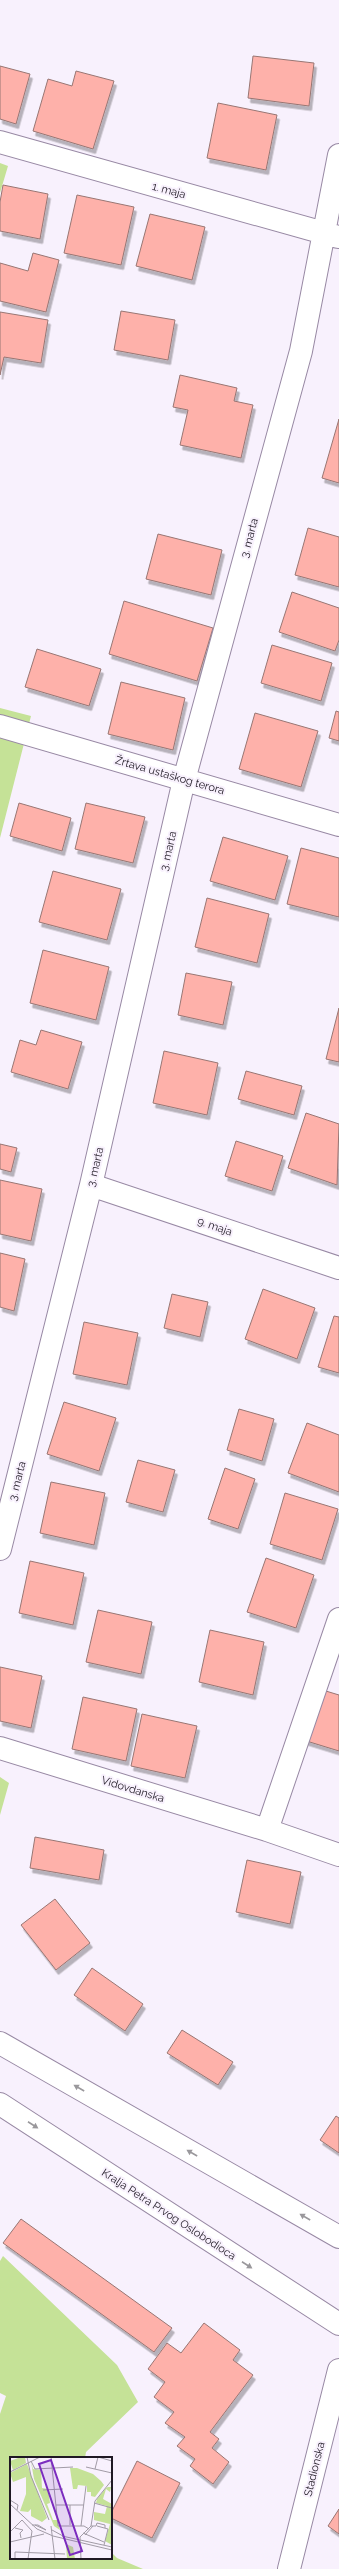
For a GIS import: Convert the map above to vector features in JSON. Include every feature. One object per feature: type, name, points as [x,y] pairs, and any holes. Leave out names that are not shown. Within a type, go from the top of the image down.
[{"type":"street","name":"1. maja","points":[[0,142],[332,235]]},
{"type":"street","name":"3. marta","points":[[0,1549],[91,1185],[184,780],[332,235],[339,155]]},
{"type":"street","name":"Žrtava ustaškog terora","points":[[0,726],[339,825]]},
{"type":"street","name":"9. maja","points":[[91,1185],[339,1268]]},
{"type":"street","points":[[267,1830],[339,1619]]},
{"type":"street","name":"Vidovdanska","points":[[0,1748],[267,1830],[339,1855]]},
{"type":"street","points":[[0,2043],[339,2237]]},
{"type":"street","name":"Kralja Petra Prvog Oslobodioca","points":[[0,2104],[339,2324]]},
{"type":"street","name":"Stadionska","points":[[289,2569],[339,2370]]},
{"type":"green space","points":[[0,163],[8,166],[0,193]]},
{"type":"green space","points":[[0,708],[31,716],[0,838]]},
{"type":"green space","points":[[0,1777],[9,1783],[0,1815]]},
{"type":"green space","points":[[3,2256],[117,2365],[138,2402],[86,2452],[85,2457],[10,2457],[10,2559],[112,2559],[112,2553],[117,2558],[143,2569],[0,2569],[0,2414],[6,2396],[0,2393],[0,2261]]},
{"type":"building","points":[[253,56],[314,63],[309,106],[248,98]]},
{"type":"building","points":[[0,66],[30,74],[16,124],[0,119]]},
{"type":"building","points":[[76,71],[114,81],[93,149],[33,131],[48,79],[72,86]]},
{"type":"building","points":[[218,103],[277,115],[266,170],[207,158]]},
{"type":"building","points":[[3,185],[48,194],[40,239],[0,231],[0,202]]},
{"type":"building","points":[[77,195],[134,207],[121,265],[64,253]]},
{"type":"building","points":[[150,214],[205,227],[192,280],[136,266]]},
{"type":"building","points":[[33,253],[59,260],[46,312],[0,301],[0,263],[28,271]]},
{"type":"building","points":[[121,311],[175,320],[168,360],[114,350]]},
{"type":"building","points":[[0,312],[48,320],[41,363],[4,357],[0,375]]},
{"type":"building","points":[[180,375],[237,388],[234,401],[253,405],[241,458],[180,445],[188,410],[173,407]]},
{"type":"building","points":[[339,419],[339,483],[322,478]]},
{"type":"building","points":[[308,528],[339,537],[339,587],[295,575]]},
{"type":"building","points":[[158,534],[222,550],[211,595],[146,579]]},
{"type":"building","points":[[292,592],[339,608],[339,640],[335,651],[279,632]]},
{"type":"building","points":[[124,601],[213,628],[197,681],[109,654]]},
{"type":"building","points":[[272,645],[332,663],[321,701],[261,683]]},
{"type":"building","points":[[37,649],[101,669],[89,706],[25,687]]},
{"type":"building","points":[[121,682],[185,698],[173,750],[108,734]]},
{"type":"building","points":[[336,711],[339,712],[339,741],[329,738]]},
{"type":"building","points":[[255,713],[318,731],[301,787],[239,769]]},
{"type":"building","points":[[19,803],[71,818],[62,851],[10,836]]},
{"type":"building","points":[[86,803],[145,817],[133,863],[75,849]]},
{"type":"building","points":[[223,837],[288,856],[275,900],[210,881]]},
{"type":"building","points":[[301,848],[339,858],[339,917],[287,904]]},
{"type":"building","points":[[53,871],[121,889],[107,940],[39,922]]},
{"type":"building","points":[[207,898],[269,914],[257,963],[195,947]]},
{"type":"building","points":[[43,950],[109,967],[96,1020],[30,1003]]},
{"type":"building","points":[[186,973],[232,982],[223,1025],[178,1015]]},
{"type":"building","points":[[339,1008],[339,1062],[326,1059]]},
{"type":"building","points":[[41,1030],[82,1042],[68,1089],[11,1072],[20,1040],[36,1045]]},
{"type":"building","points":[[164,1051],[218,1063],[207,1115],[153,1103]]},
{"type":"building","points":[[246,1071],[302,1086],[294,1115],[238,1099]]},
{"type":"building","points":[[306,1113],[339,1124],[337,1185],[288,1168]]},
{"type":"building","points":[[236,1141],[283,1156],[272,1191],[225,1176]]},
{"type":"building","points":[[0,1144],[17,1148],[11,1172],[0,1169]]},
{"type":"building","points":[[0,1180],[42,1189],[31,1241],[0,1234]]},
{"type":"building","points":[[0,1253],[25,1259],[14,1311],[0,1307]]},
{"type":"building","points":[[263,1289],[315,1308],[297,1359],[245,1339]]},
{"type":"building","points":[[172,1294],[208,1302],[200,1337],[164,1328]]},
{"type":"building","points":[[334,1316],[339,1317],[339,1373],[318,1367]]},
{"type":"building","points":[[84,1322],[138,1333],[127,1385],[73,1374]]},
{"type":"building","points":[[64,1402],[116,1418],[99,1471],[47,1454]]},
{"type":"building","points":[[239,1409],[274,1419],[262,1461],[227,1450]]},
{"type":"building","points":[[307,1423],[339,1435],[339,1492],[288,1473]]},
{"type":"building","points":[[138,1460],[175,1470],[163,1512],[126,1502]]},
{"type":"building","points":[[225,1468],[255,1479],[238,1529],[208,1519]]},
{"type":"building","points":[[51,1482],[105,1493],[94,1545],[40,1533]]},
{"type":"building","points":[[285,1493],[338,1509],[322,1560],[270,1544]]},
{"type":"building","points":[[266,1558],[314,1575],[296,1628],[247,1612]]},
{"type":"building","points":[[30,1561],[84,1573],[73,1625],[19,1613]]},
{"type":"building","points":[[98,1610],[152,1622],[141,1674],[86,1662]]},
{"type":"building","points":[[210,1630],[264,1642],[253,1695],[199,1682]]},
{"type":"building","points":[[0,1667],[42,1676],[31,1728],[0,1721]]},
{"type":"building","points":[[316,1688],[339,1695],[339,1751],[300,1739]]},
{"type":"building","points":[[83,1697],[137,1709],[126,1761],[72,1749]]},
{"type":"building","points":[[142,1714],[197,1726],[185,1778],[131,1766]]},
{"type":"building","points":[[35,1837],[104,1850],[99,1880],[30,1868]]},
{"type":"building","points":[[247,1860],[301,1872],[290,1924],[236,1912]]},
{"type":"building","points":[[55,1899],[90,1943],[56,1970],[21,1925]]},
{"type":"building","points":[[92,1968],[143,2004],[125,2031],[74,1995]]},
{"type":"building","points":[[182,2030],[233,2062],[218,2085],[167,2053]]},
{"type":"building","points":[[336,2116],[339,2118],[339,2153],[320,2140]]},
{"type":"building","points":[[21,2219],[172,2328],[154,2352],[3,2243]]},
{"type":"building","points":[[204,2323],[240,2350],[233,2360],[253,2375],[210,2432],[219,2439],[212,2448],[229,2462],[213,2484],[190,2466],[195,2459],[177,2446],[185,2437],[165,2423],[174,2412],[154,2397],[165,2382],[148,2369],[167,2343],[181,2353]]},
{"type":"building","points":[[137,2461],[180,2483],[152,2538],[112,2518],[112,2511]]},
{"type":"building","points":[[339,2509],[339,2534],[328,2526]]}]
